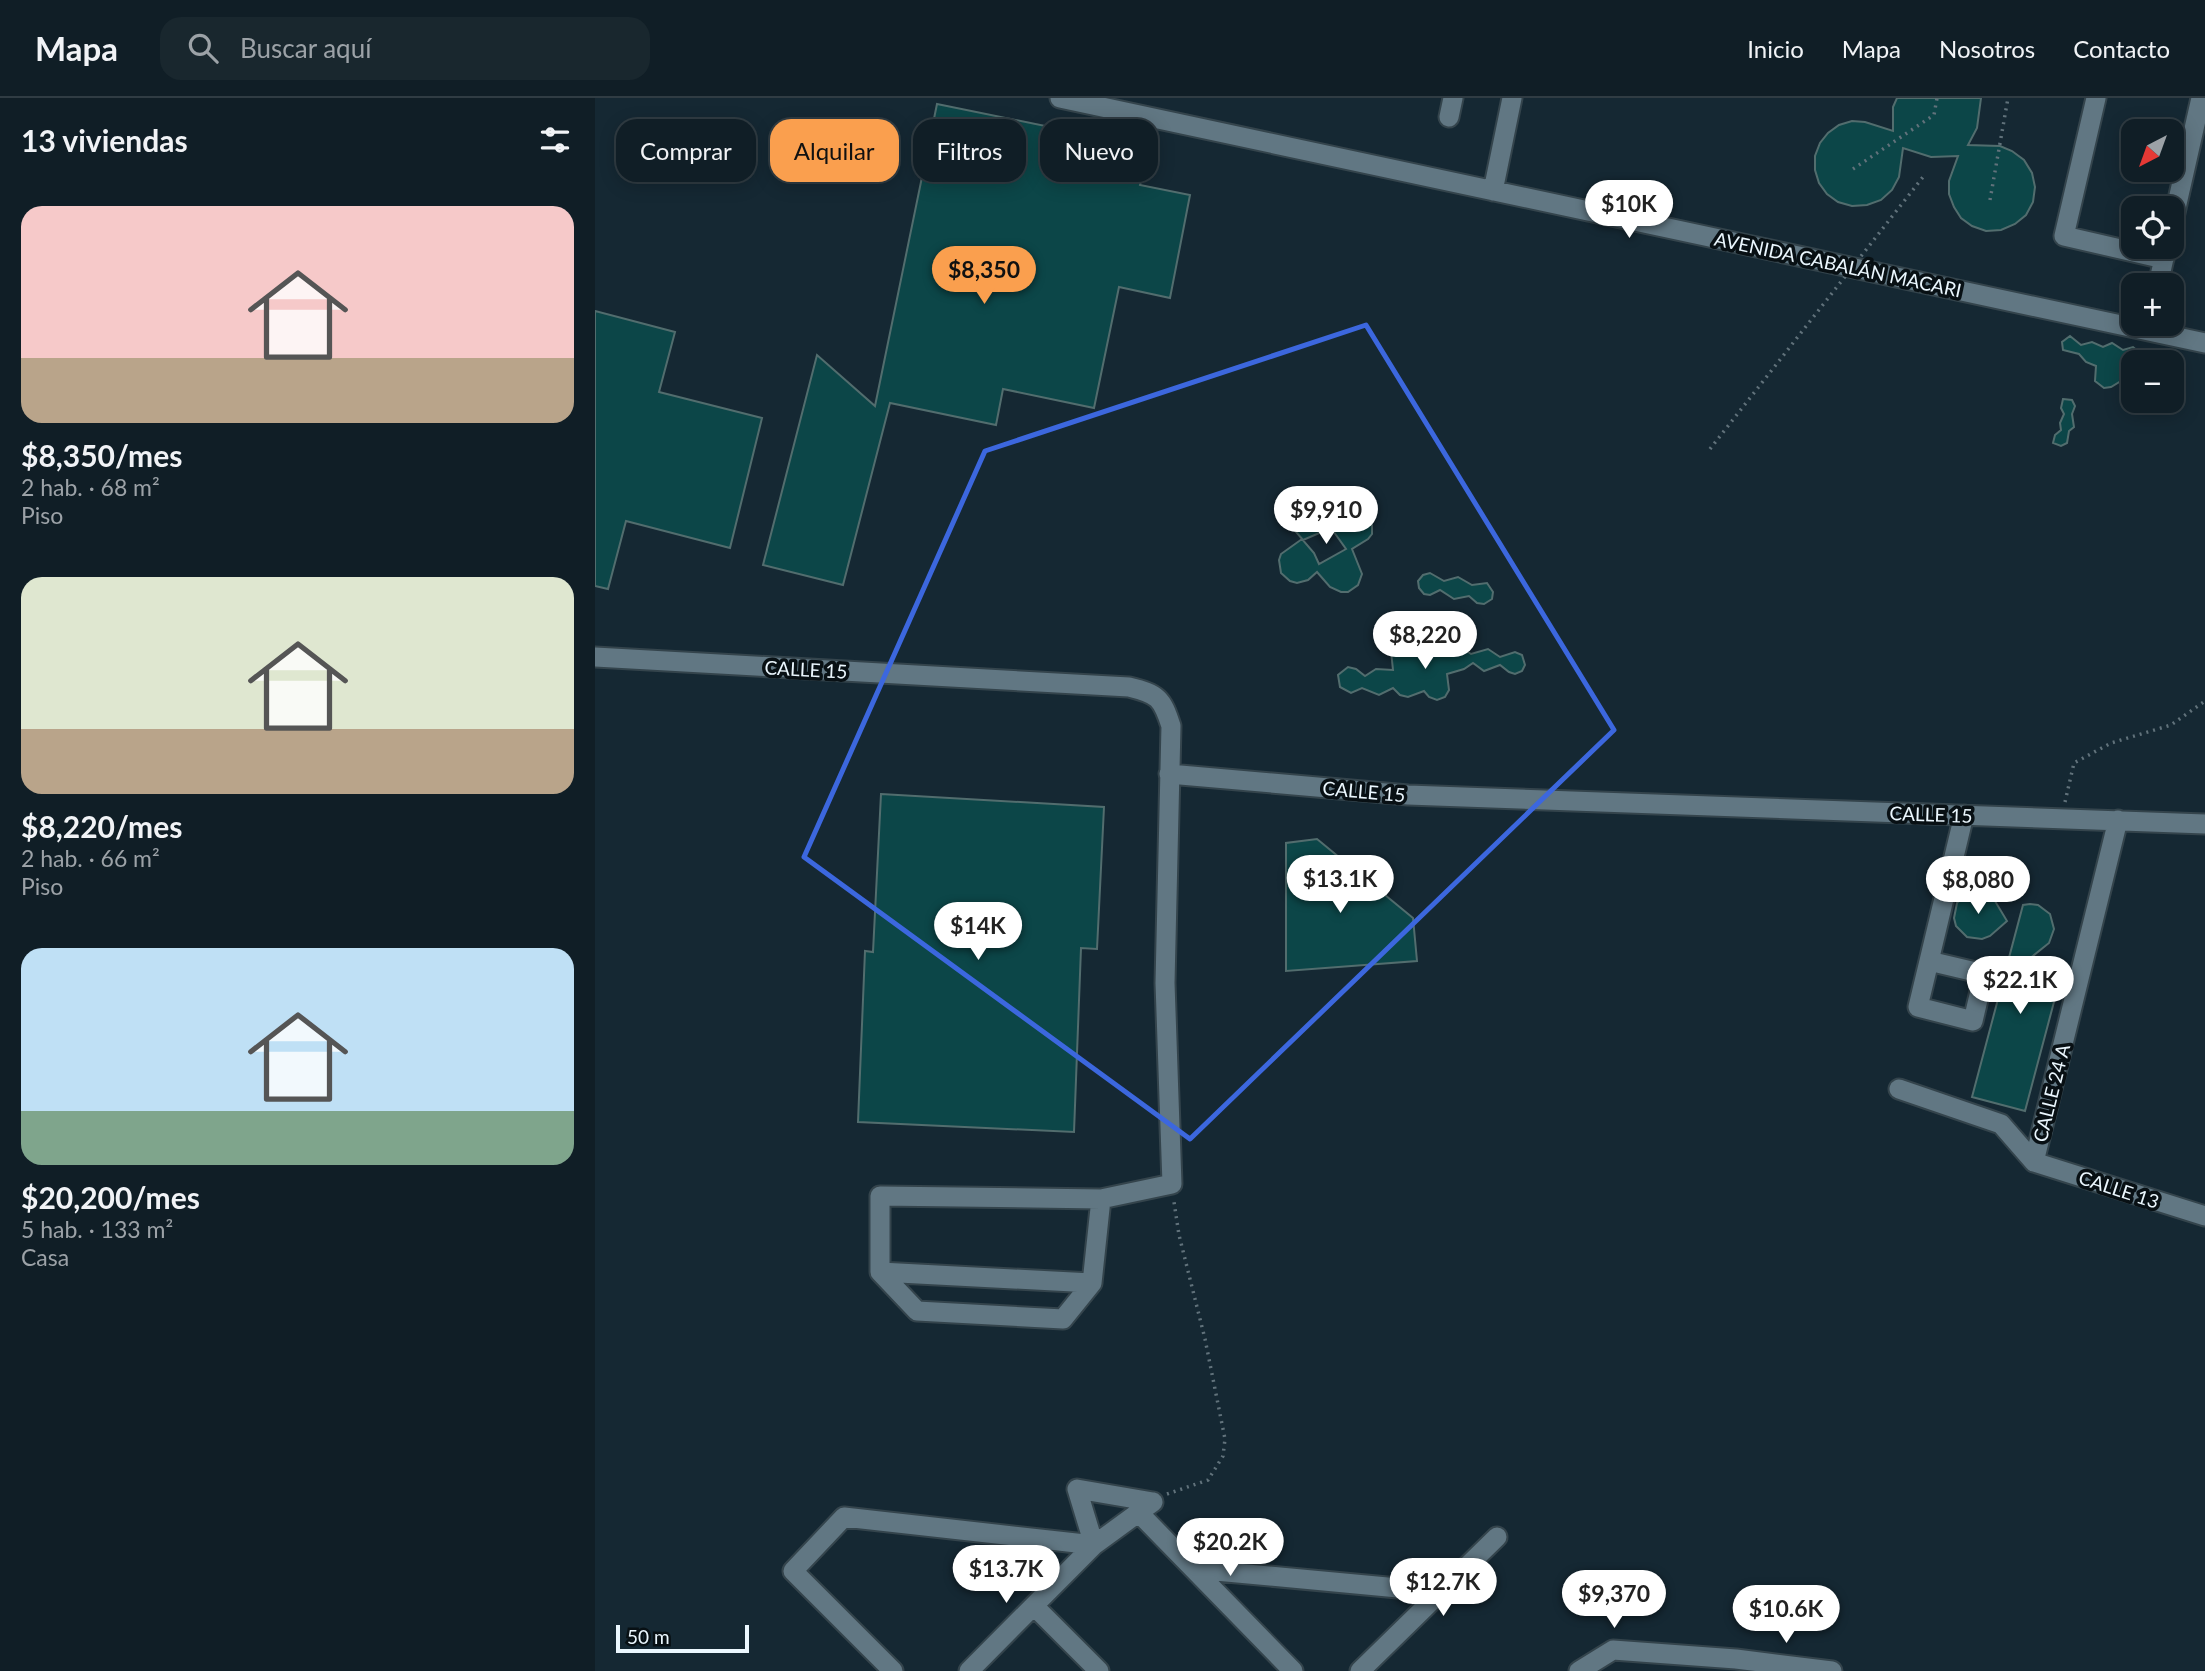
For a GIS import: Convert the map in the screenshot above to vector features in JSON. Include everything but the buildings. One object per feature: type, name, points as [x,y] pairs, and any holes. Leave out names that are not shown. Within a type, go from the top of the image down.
[{"type":"street","name":"AVENIDA CABALÁN MACARI","points":[[1061,98],[2121,321]]},
{"type":"street","points":[[1493,191],[1512,98]]},
{"type":"street","points":[[2096,98],[2064,236],[2121,246]]},
{"type":"street","points":[[2179,196],[2201,98]]},
{"type":"street","name":"AVENIDA CABALÁN MACARI","points":[[2180,336],[2205,343]]},
{"type":"street","name":"CALLE 15","points":[[595,657],[1129,687],[1151,692],[1164,703],[1171,726],[1170,774],[1408,795],[2205,824]]},
{"type":"street","points":[[1101,1199],[1092,1283],[1063,1320],[917,1311],[880,1272],[880,1196],[1101,1199],[1172,1184],[1165,983],[1170,774]]},
{"type":"street","points":[[1929,961],[1964,815]]},
{"type":"street","name":"CALLE 24 A","points":[[2034,1162],[2118,820]]},
{"type":"street","points":[[1899,1089],[2001,1124],[2034,1162]]},
{"type":"street","name":"CALLE 13","points":[[2034,1162],[2205,1216]]},
{"type":"street","points":[[880,1272],[1092,1283]]},
{"type":"street","points":[[1094,1545],[1077,1489],[1146,1507],[1193,1569],[1293,1671]]},
{"type":"street","points":[[969,1671],[1094,1545],[1146,1507]]},
{"type":"street","points":[[893,1671],[793,1571],[844,1517],[1094,1545]]},
{"type":"street","points":[[1360,1671],[1497,1536]]},
{"type":"street","points":[[1193,1569],[1441,1592]]},
{"type":"street","points":[[1034,1606],[1099,1671]]},
{"type":"street","points":[[1579,1671],[1613,1650],[1664,1654],[1731,1665],[1832,1671]]},
{"type":"street","points":[[1664,1654],[1674,1671]]},
{"type":"path","points":[[1853,169],[1934,116],[1937,98]]},
{"type":"path","points":[[1990,200],[2008,98]]},
{"type":"path","points":[[1710,449],[1923,177]]},
{"type":"path","points":[[2061,818],[2074,763],[2111,743],[2171,724],[2205,701]]},
{"type":"path","points":[[1146,1507],[1179,1488],[1208,1480],[1223,1456],[1226,1439],[1179,1235],[1172,1184]]},
{"type":"highlighted area","points":[[1366,325],[1614,730],[1190,1139],[804,857],[985,451]]}]
